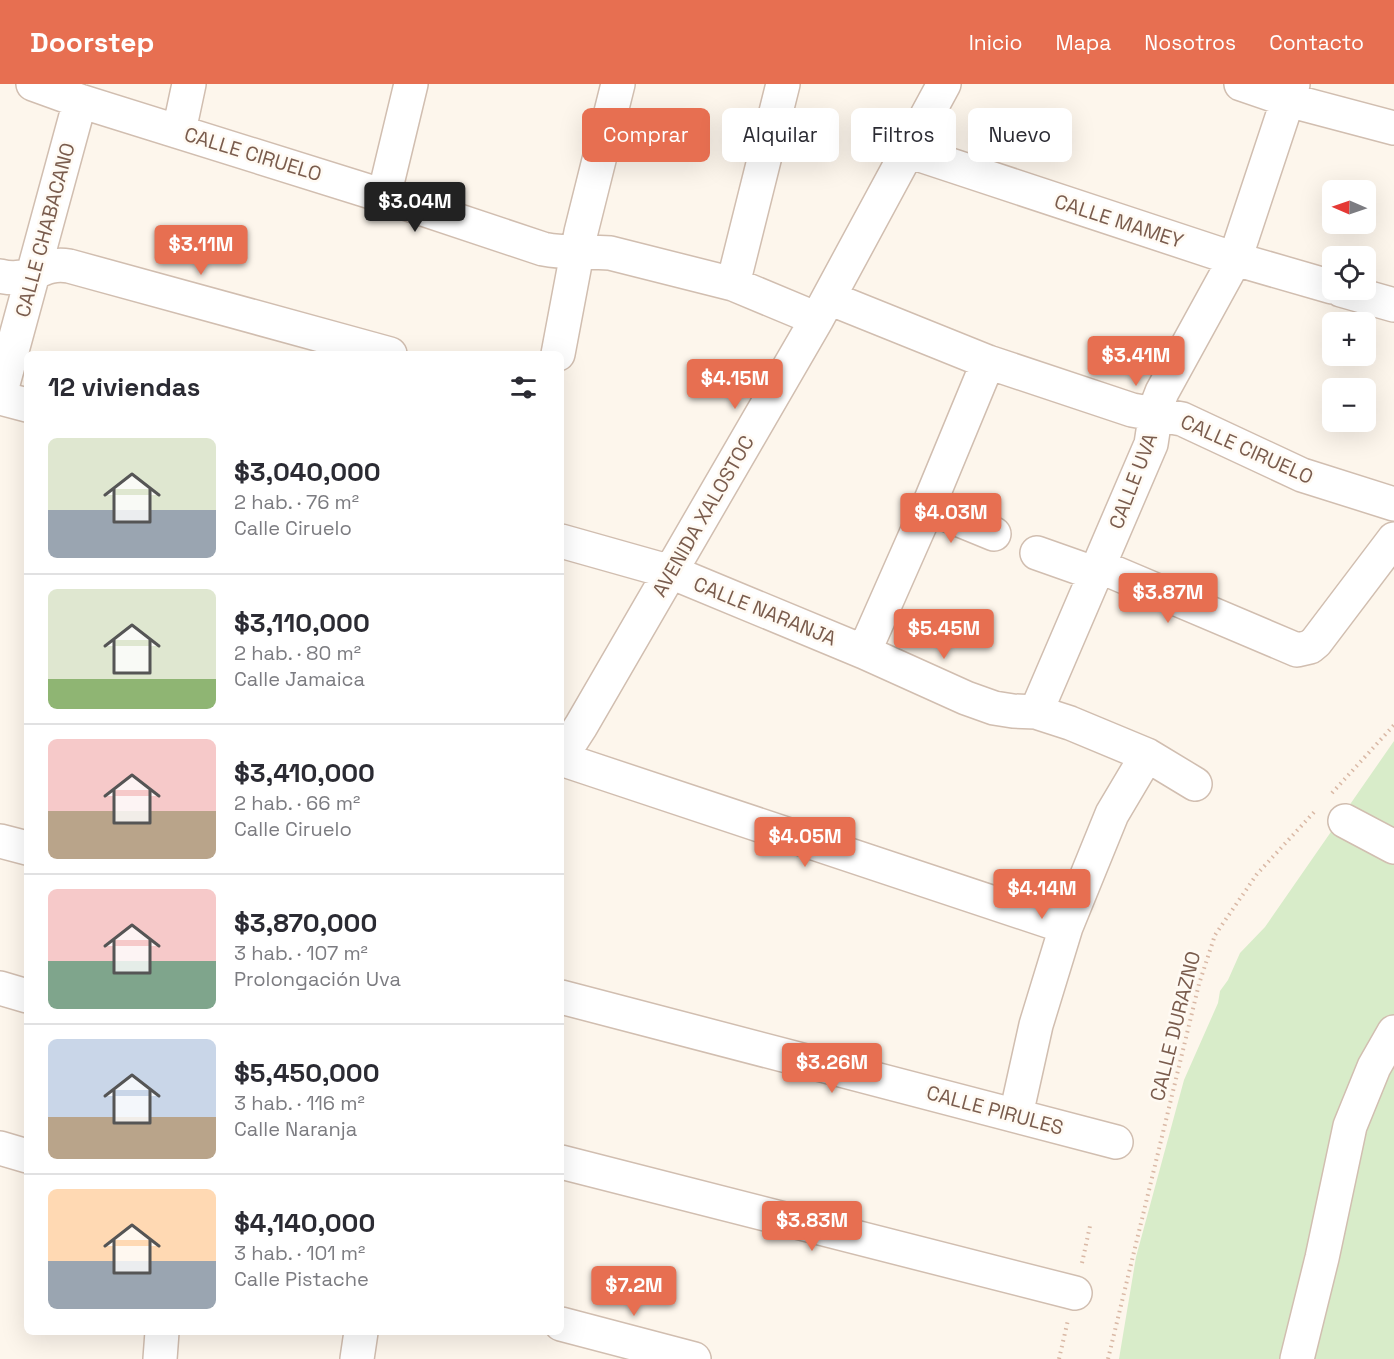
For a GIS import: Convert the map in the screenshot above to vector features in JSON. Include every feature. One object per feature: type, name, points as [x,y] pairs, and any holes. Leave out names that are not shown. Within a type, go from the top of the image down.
[{"type":"street","name":"CALLE CIRUELO","points":[[33,84],[543,249],[562,253],[592,251],[610,253],[823,308],[1132,410],[1182,419],[1302,475],[1394,504]]},
{"type":"street","points":[[179,131],[189,84]]},
{"type":"street","points":[[384,196],[411,84]]},
{"type":"street","points":[[559,351],[581,232],[618,84]]},
{"type":"street","points":[[733,284],[783,84]]},
{"type":"street","name":"AVENIDA XALOSTOC","points":[[931,108],[944,84]]},
{"type":"street","points":[[1241,84],[1290,92],[1394,128]]},
{"type":"street","name":"CALLE UVA","points":[[1036,712],[1151,444],[1162,392],[1235,259],[1290,92]]},
{"type":"street","name":"CALLE CHABACANO","points":[[0,396],[80,101]]},
{"type":"street","name":"AVENIDA XALOSTOC","points":[[564,748],[571,723],[671,572],[823,308],[902,162]]},
{"type":"street","name":"CALLE MAMEY","points":[[941,162],[1235,259],[1322,284]]},
{"type":"street","points":[[0,276],[19,279],[51,265],[69,266],[379,351]]},
{"type":"street","points":[[1376,300],[1394,305]]},
{"type":"street","points":[[864,652],[928,507],[988,362]]},
{"type":"street","points":[[0,396],[24,404]]},
{"type":"street","points":[[928,507],[994,534]]},
{"type":"street","points":[[1037,553],[1079,569],[1113,572],[1289,648],[1304,649],[1316,642],[1394,539]]},
{"type":"street","name":"CALLE NARANJA","points":[[564,542],[671,572],[864,652],[966,698],[994,708],[1036,712],[1070,723],[1147,755],[1196,784]]},
{"type":"street","points":[[1016,1115],[1036,1025],[1066,927],[1112,814],[1147,755]]},
{"type":"street","points":[[564,759],[1066,927]]},
{"type":"street","points":[[1332,807],[1394,847]]},
{"type":"street","points":[[0,841],[24,847]]},
{"type":"street","points":[[0,988],[24,995]]},
{"type":"street","name":"CALLE PIRULES","points":[[564,998],[1116,1142]]},
{"type":"street","points":[[1297,1359],[1322,1258],[1350,1126],[1374,1067],[1394,1032]]},
{"type":"street","points":[[0,1148],[24,1155]]},
{"type":"street","points":[[564,1163],[1075,1293]]},
{"type":"street","points":[[564,1325],[694,1359]]},
{"type":"street","points":[[160,1359],[162,1335]]},
{"type":"street","points":[[357,1359],[361,1335]]},
{"type":"path","name":"CALLE DURAZNO","points":[[1108,1359],[1199,984],[1215,935],[1257,874],[1332,807],[1394,725]]},
{"type":"green space","points":[[1394,741],[1394,1359],[1119,1359],[1136,1257],[1184,1080],[1218,1003],[1220,991],[1228,980],[1240,953],[1265,927]]}]
